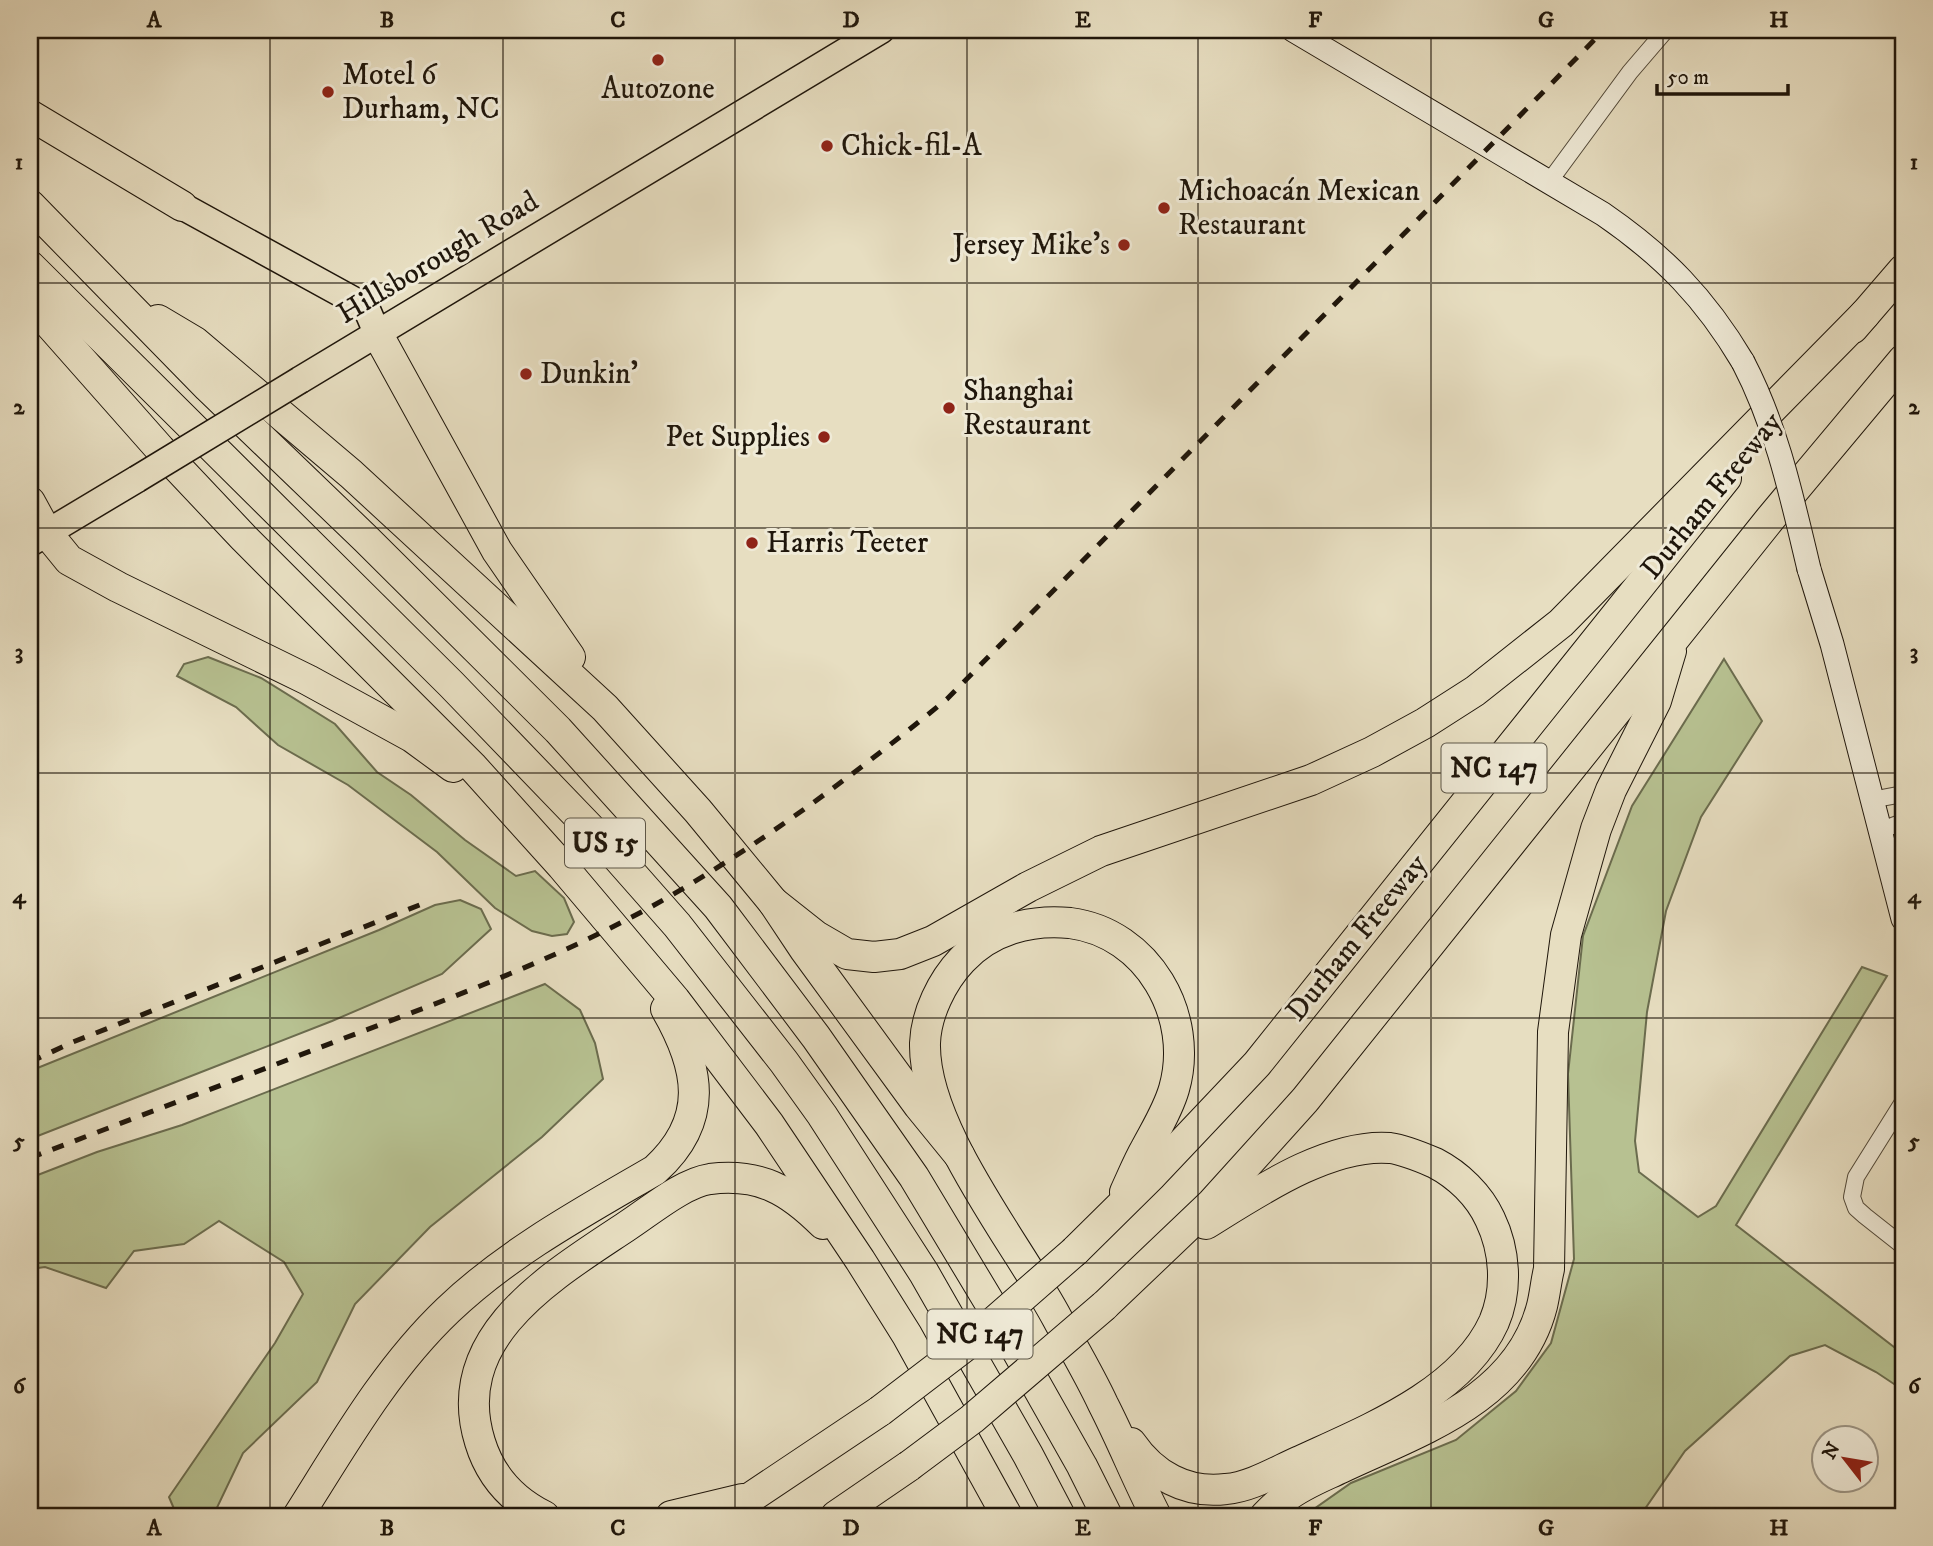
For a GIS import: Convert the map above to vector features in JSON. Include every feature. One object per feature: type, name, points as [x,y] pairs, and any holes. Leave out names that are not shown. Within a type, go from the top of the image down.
[{"type":"highway","points":[[30,115],[182,206]]},
{"type":"highway","name":"US 15","points":[[30,205],[208,387],[558,730],[718,907],[816,1037],[914,1177],[994,1310],[1107,1516]]},
{"type":"highway","name":"US 15","points":[[30,266],[451,684],[610,849],[677,925],[784,1062],[830,1126],[924,1273],[1060,1516]]},
{"type":"highway","name":"Durham Freeway","points":[[723,1516],[880,1411],[973,1340],[1114,1214],[1257,1063],[1749,449],[1903,270]]},
{"type":"highway","points":[[124,300],[195,342],[416,532],[605,708],[698,811],[774,902],[805,950],[919,1106],[959,1155],[1048,1301],[1104,1404],[1132,1471],[1156,1516]]},
{"type":"highway","points":[[30,302],[160,449],[244,538],[446,740],[562,866],[714,1048],[769,1124],[907,1335],[1007,1516]]},
{"type":"highway","points":[[774,902],[816,936],[847,954],[874,957],[900,954],[933,941],[1028,887],[1101,851],[1298,785],[1372,752],[1475,691],[1561,623],[1865,314]]},
{"type":"highway","points":[[377,333],[497,551],[605,708]]},
{"type":"highway","name":"Durham Freeway","points":[[836,1516],[982,1411],[1104,1306],[1164,1250],[1258,1154],[1305,1100],[1770,519],[1903,360]]},
{"type":"highway","points":[[30,502],[38,538],[71,561],[130,593],[308,680],[412,737],[513,815]]},
{"type":"highway","points":[[1265,1516],[1285,1498],[1312,1482],[1431,1427],[1471,1402],[1516,1361],[1537,1320],[1549,1269],[1552,1032],[1566,935],[1596,829],[1616,778],[1656,701],[1676,635]]},
{"type":"highway","points":[[959,1155],[936,1100],[925,1042],[940,992],[955,967],[992,936],[1021,925],[1072,923],[1095,929],[1132,949],[1152,971],[1168,999],[1179,1032],[1174,1089],[1114,1214]]},
{"type":"highway","points":[[298,1516],[376,1394],[447,1311],[520,1251],[655,1170],[670,1157],[682,1138],[695,1101],[696,1088],[690,1059],[680,1034],[627,945]]},
{"type":"highway","points":[[1104,1404],[1137,1452],[1156,1472],[1187,1486],[1226,1489],[1242,1486],[1320,1452],[1405,1409],[1436,1389],[1459,1370],[1478,1349],[1494,1321],[1503,1285],[1503,1261],[1495,1228],[1479,1200],[1461,1181],[1438,1165],[1390,1149],[1370,1149],[1324,1158],[1295,1171],[1164,1250]]},
{"type":"highway","points":[[544,1516],[520,1502],[497,1478],[483,1451],[475,1416],[477,1376],[485,1356],[511,1313],[539,1286],[679,1192],[707,1180],[743,1178],[775,1186],[805,1207],[860,1260]]},
{"type":"highway","points":[[671,1516],[756,1495]]},
{"type":"main road","name":"Hillsborough Road","points":[[38,538],[881,30]]},
{"type":"main road","points":[[182,206],[353,300],[368,312],[377,333]]},
{"type":"street","points":[[1293,30],[1604,214],[1655,252],[1726,332],[1759,393],[1773,430],[1903,919]]},
{"type":"street","points":[[1549,182],[1630,72],[1666,30]]},
{"type":"street","points":[[1871,800],[1903,794]]},
{"type":"street","points":[[1879,831],[1903,822]]},
{"type":"street","points":[[1903,1102],[1856,1177],[1852,1197],[1856,1208],[1903,1246]]},
{"type":"green space","points":[[208,657],[261,678],[335,724],[377,772],[516,876],[535,871],[564,898],[574,922],[567,934],[552,936],[532,931],[495,908],[437,852],[348,785],[278,745],[236,707],[177,676],[184,664]]},
{"type":"green space","points":[[1724,659],[1762,721],[1701,817],[1666,911],[1647,1012],[1635,1141],[1639,1172],[1698,1217],[1716,1206],[1862,967],[1887,976],[1736,1225],[1903,1354],[1903,1390],[1825,1345],[1790,1356],[1685,1451],[1640,1516],[1304,1516],[1351,1483],[1456,1440],[1516,1391],[1551,1343],[1574,1259],[1568,1074],[1583,936],[1632,806]]},
{"type":"green space","points":[[460,900],[481,909],[491,929],[442,974],[332,1021],[30,1139],[30,1071],[435,905]]},
{"type":"green space","points":[[545,984],[580,1010],[595,1043],[603,1079],[542,1137],[430,1227],[355,1304],[317,1382],[243,1453],[213,1516],[177,1516],[169,1497],[275,1343],[303,1294],[284,1262],[219,1221],[184,1244],[134,1251],[106,1288],[45,1267],[30,1269],[30,1178],[97,1152],[182,1125]]},
{"type":"railway","points":[[30,1158],[426,1007],[551,956],[672,895],[813,803],[947,699],[1604,30]]},
{"type":"railway","points":[[30,1062],[73,1042],[422,904]]},
{"type":"place","name":"Autozone","points":[[658,60]]},
{"type":"place","name":"Motel 6 Durham, NC","points":[[328,92]]},
{"type":"place","name":"Chick-fil-A","points":[[827,146]]},
{"type":"place","name":"Michoacán Mexican Restaurant","points":[[1164,208]]},
{"type":"place","name":"Jersey Mike's","points":[[1124,245]]},
{"type":"place","name":"Dunkin'","points":[[526,374]]},
{"type":"place","name":"Shanghai Restaurant","points":[[949,408]]},
{"type":"place","name":"Pet Supplies","points":[[824,437]]},
{"type":"place","name":"Harris Teeter","points":[[752,543]]}]
